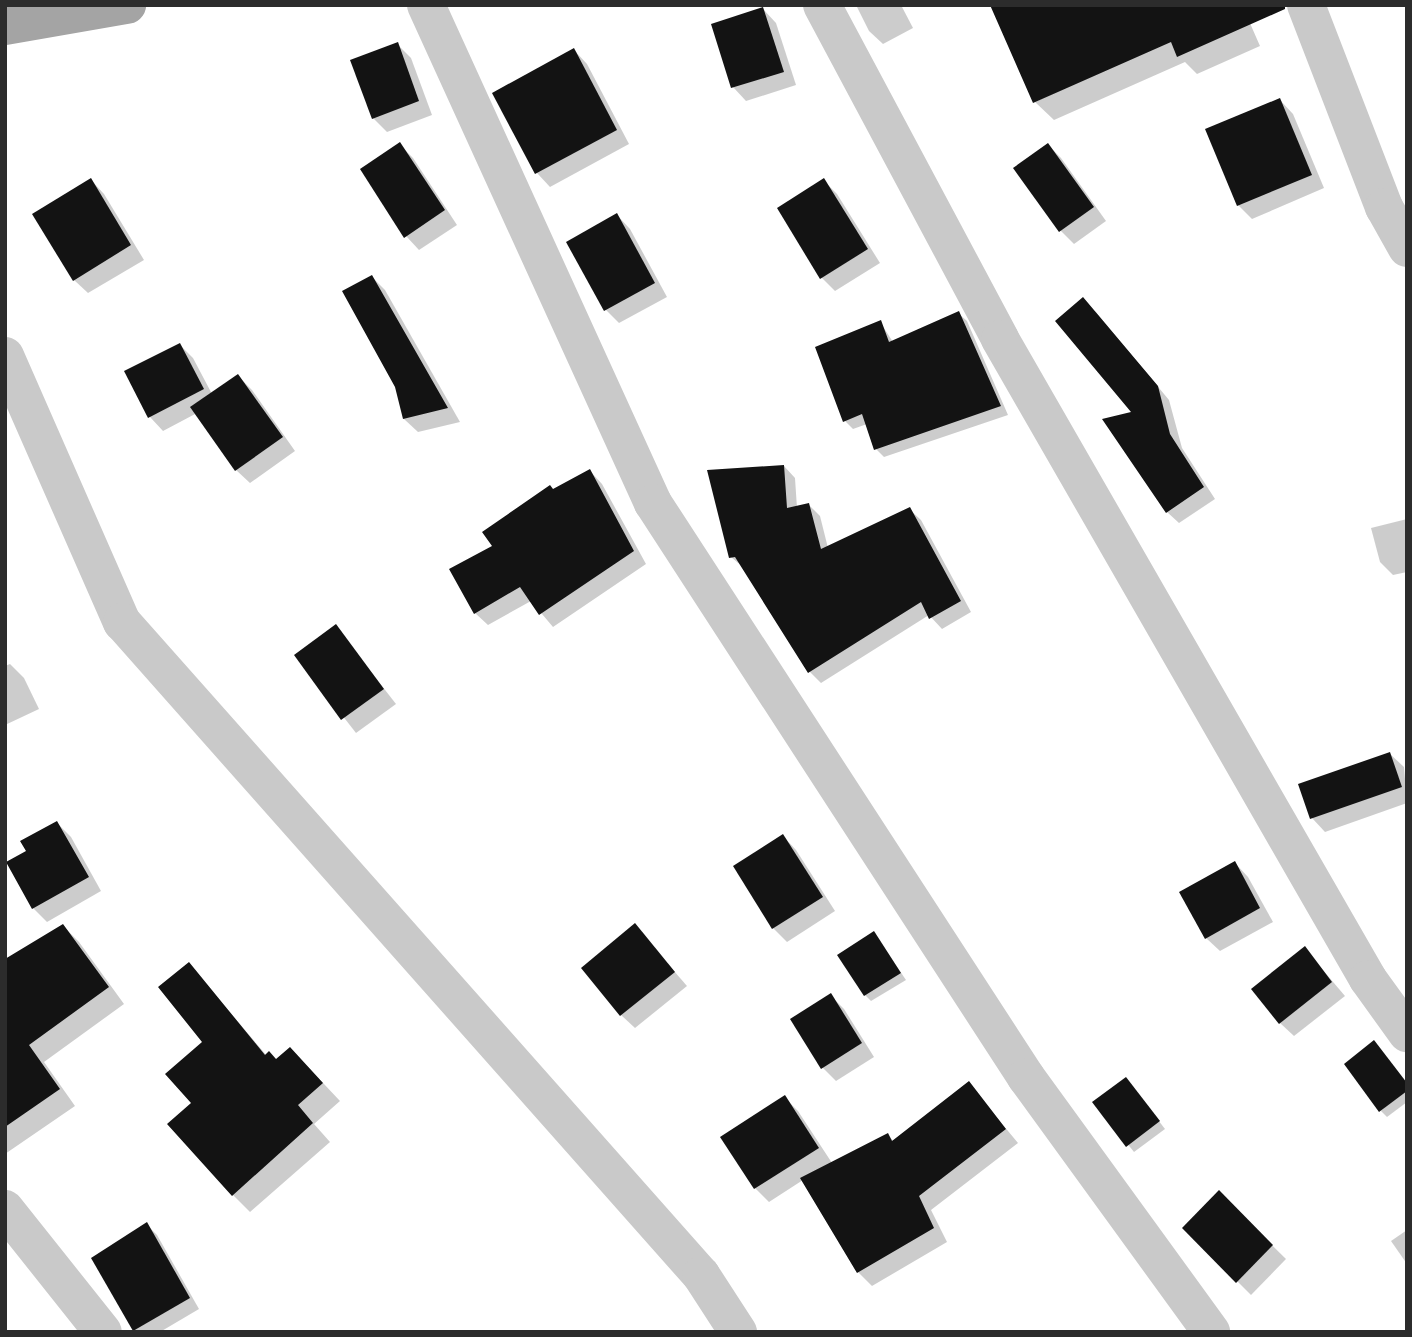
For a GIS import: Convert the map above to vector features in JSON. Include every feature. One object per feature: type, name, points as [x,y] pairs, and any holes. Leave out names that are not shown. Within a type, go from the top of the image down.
[{"type":"main road","points":[[5,26],[127,5]]},
{"type":"street","points":[[426,5],[653,503],[1027,1077],[1211,1332]]},
{"type":"street","points":[[822,5],[1000,339],[1367,979],[1407,1033]]},
{"type":"street","points":[[1307,5],[1384,208],[1407,248]]},
{"type":"street","points":[[5,356],[122,622],[701,1275],[738,1332]]},
{"type":"street","points":[[5,1209],[103,1332]]},
{"type":"building","points":[[990,5],[1285,5],[1285,9],[1177,57],[1171,42],[1033,103]]},
{"type":"building","points":[[763,7],[784,72],[731,88],[711,24]]},
{"type":"building","points":[[398,42],[419,101],[372,119],[350,60]]},
{"type":"building","points":[[574,48],[617,130],[535,174],[492,93]]},
{"type":"building","points":[[1280,98],[1312,175],[1237,206],[1205,129]]},
{"type":"building","points":[[400,142],[445,210],[404,238],[360,169]]},
{"type":"building","points":[[1048,143],[1094,207],[1059,232],[1013,168]]},
{"type":"building","points":[[91,178],[131,245],[73,281],[32,214]]},
{"type":"building","points":[[824,178],[868,249],[820,279],[777,208]]},
{"type":"building","points":[[617,213],[655,283],[604,311],[566,242]]},
{"type":"building","points":[[372,275],[448,408],[403,419],[395,387],[342,291]]},
{"type":"building","points":[[1083,297],[1158,386],[1170,434],[1204,487],[1166,513],[1102,419],[1131,412],[1055,321]]},
{"type":"building","points":[[959,311],[1001,406],[874,450],[862,414],[843,422],[815,347],[881,320],[889,342]]},
{"type":"building","points":[[180,343],[204,389],[148,418],[124,371]]},
{"type":"building","points":[[238,374],[283,437],[235,471],[190,407]]},
{"type":"building","points":[[784,465],[787,508],[809,503],[821,549],[910,507],[961,601],[929,619],[921,602],[808,673],[735,557],[729,558],[707,470]]},
{"type":"building","points":[[590,469],[634,551],[539,615],[520,587],[474,614],[449,569],[492,546],[482,532],[550,485],[553,489]]},
{"type":"building","points":[[336,624],[384,689],[341,720],[294,655]]},
{"type":"building","points":[[1390,752],[1402,787],[1310,819],[1298,784]]},
{"type":"building","points":[[57,821],[89,877],[32,909],[6,862],[26,851],[20,841]]},
{"type":"building","points":[[783,834],[823,897],[772,929],[733,866]]},
{"type":"building","points":[[1235,861],[1260,908],[1205,939],[1179,892]]},
{"type":"building","points":[[635,923],[675,972],[620,1016],[581,968]]},
{"type":"building","points":[[63,924],[109,987],[29,1045],[60,1089],[5,1127],[5,959]]},
{"type":"building","points":[[874,931],[901,973],[864,996],[837,955]]},
{"type":"building","points":[[1305,946],[1332,982],[1279,1024],[1251,989]]},
{"type":"building","points":[[189,962],[265,1055],[269,1051],[276,1059],[290,1047],[323,1083],[298,1105],[313,1123],[232,1196],[167,1124],[191,1103],[165,1074],[202,1042],[158,987]]},
{"type":"building","points":[[831,993],[862,1043],[821,1069],[790,1019]]},
{"type":"building","points":[[1374,1040],[1407,1083],[1407,1091],[1379,1112],[1344,1064]]},
{"type":"building","points":[[1126,1077],[1160,1121],[1126,1147],[1092,1102]]},
{"type":"building","points":[[969,1081],[1006,1129],[919,1196],[934,1228],[857,1273],[800,1178],[888,1133],[892,1141]]},
{"type":"building","points":[[785,1095],[819,1148],[754,1189],[720,1137]]},
{"type":"building","points":[[1219,1190],[1273,1245],[1236,1283],[1182,1228]]},
{"type":"building","points":[[147,1222],[190,1298],[133,1331],[91,1258]]}]
